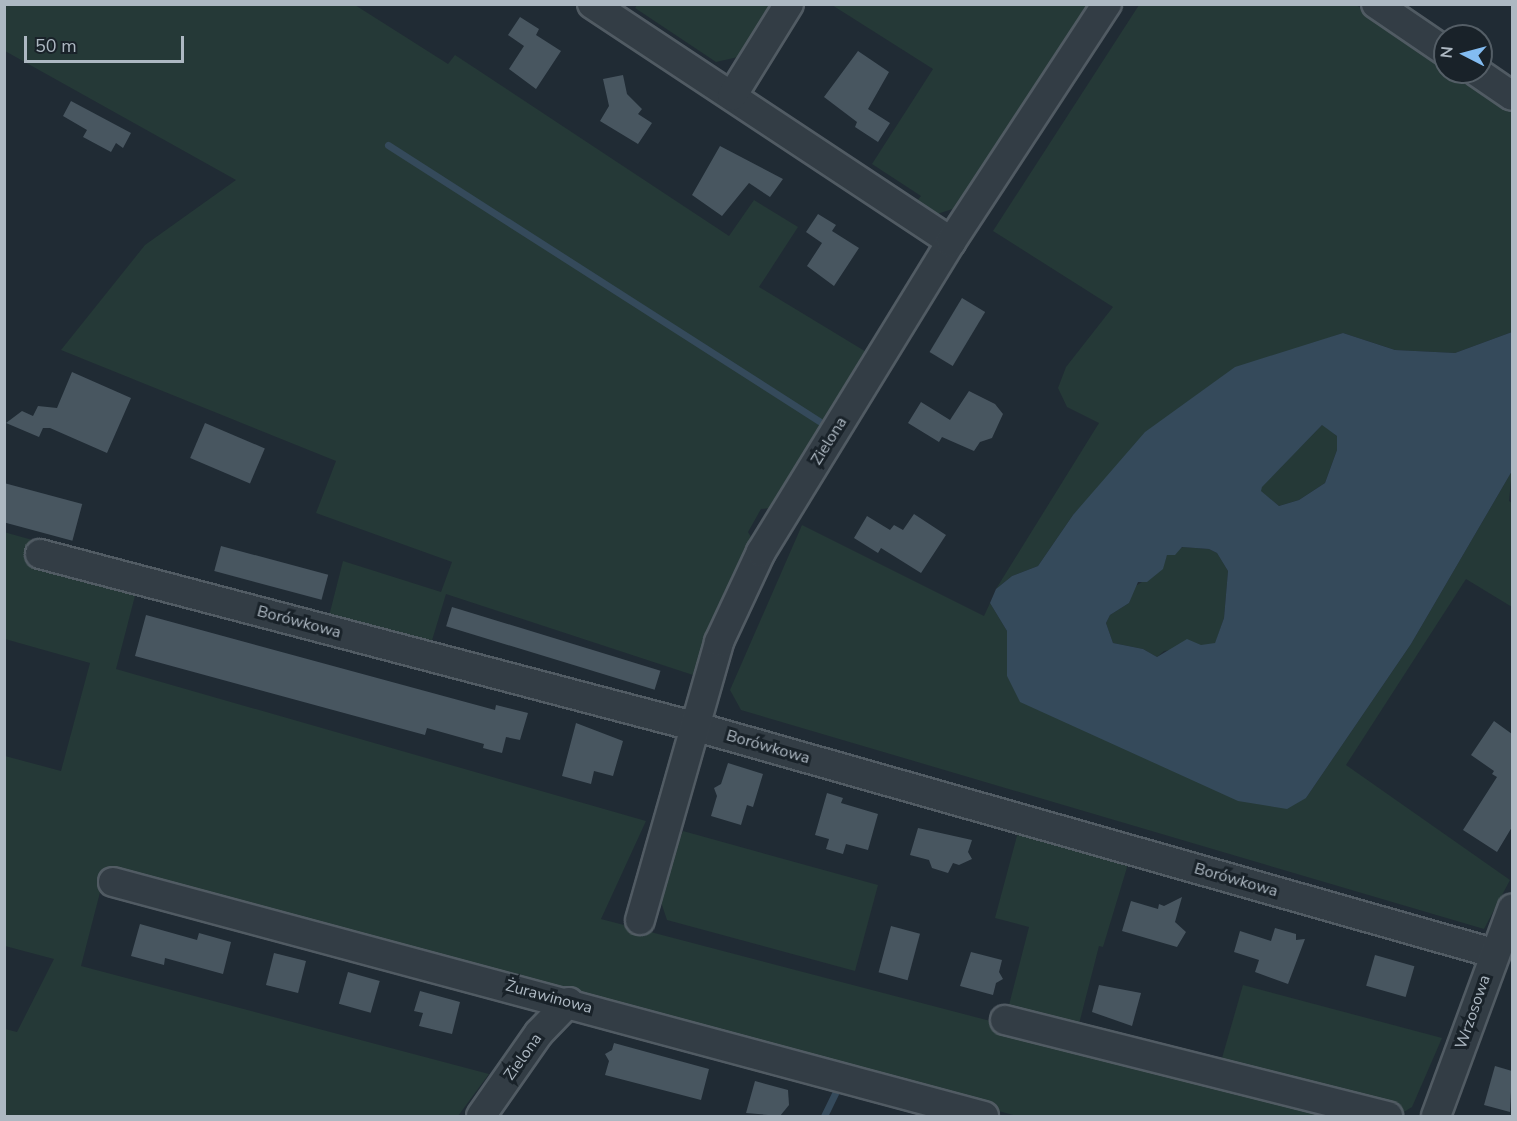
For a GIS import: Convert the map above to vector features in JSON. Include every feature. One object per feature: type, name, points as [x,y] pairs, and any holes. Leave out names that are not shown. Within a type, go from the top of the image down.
[{"type":"street","points":[[592,4],[951,242]]},
{"type":"street","points":[[732,96],[789,4]]},
{"type":"street","name":"Zielona","points":[[640,920],[697,727],[719,642],[761,552],[951,242],[1107,4]]},
{"type":"street","points":[[1376,4],[1433,43]]},
{"type":"street","points":[[1493,83],[1512,96]]},
{"type":"street","name":"Borówkowa","points":[[40,554],[697,727],[1494,953]]},
{"type":"street","name":"Żurawinowa","points":[[113,882],[569,1002],[984,1116]]},
{"type":"street","name":"Wrzosowa","points":[[1436,1116],[1512,909]]},
{"type":"street","name":"Zielona","points":[[481,1116],[539,1033],[569,1002]]},
{"type":"street","points":[[1005,1020],[1388,1116]]},
{"type":"green space","points":[[637,4],[772,5],[738,57],[716,62],[635,8]]},
{"type":"green space","points":[[4,5],[355,5],[448,64],[455,55],[729,236],[754,200],[798,227],[759,287],[868,353],[771,508],[761,509],[748,532],[754,542],[718,613],[693,675],[446,594],[430,647],[328,620],[343,561],[441,592],[452,562],[316,513],[336,461],[61,350],[145,245],[236,180],[5,51]]},
{"type":"green space","points":[[832,5],[1092,5],[965,205],[937,214],[917,201],[921,196],[872,164],[933,69]]},
{"type":"green space","points":[[1139,5],[1356,5],[1433,55],[1433,84],[1477,84],[1512,107],[1512,332],[1455,353],[1395,350],[1343,333],[1303,347],[1104,484],[1073,515],[1038,566],[1012,576],[996,589],[1099,423],[1067,407],[1058,388],[1066,367],[1113,307],[993,231]]},
{"type":"green space","points":[[1323,424],[1337,436],[1337,450],[1325,483],[1299,500],[1279,506],[1260,491],[1262,486]]},
{"type":"green space","points":[[1512,471],[1509,501],[1512,503],[1512,607],[1466,579],[1346,765],[1510,880],[1484,929],[741,710],[730,690],[802,525],[984,616],[990,603],[1007,631],[1007,676],[1306,798],[1411,644]]},
{"type":"green space","points":[[4,532],[36,541],[137,588],[116,669],[646,821],[601,919],[1353,1116],[1017,1116],[105,873],[81,966],[489,1074],[458,1116],[5,1116],[5,1029],[17,1032],[54,959],[5,946],[5,756],[61,771],[90,663],[5,639]]},
{"type":"green space","points":[[1183,547],[1209,549],[1217,553],[1228,571],[1224,618],[1215,644],[1164,651],[1157,657],[1143,649],[1113,643],[1106,623],[1110,615],[1129,603],[1134,587],[1158,572],[1167,555]]},
{"type":"green space","points":[[683,831],[878,885],[855,971],[667,920],[659,896],[660,885]]},
{"type":"green space","points":[[1018,832],[1128,864],[1103,947],[1099,946],[1078,1028],[1008,1009],[1029,927],[995,918]]},
{"type":"green space","points":[[1243,985],[1442,1038],[1412,1107],[1402,1113],[1220,1065]]},
{"type":"water","points":[[1512,332],[1512,471],[1411,644],[1306,798],[1287,809],[1238,801],[1020,702],[1007,676],[1007,631],[990,603],[996,589],[1012,576],[1038,566],[1073,515],[1145,432],[1235,367],[1343,333],[1395,350],[1455,353]],"holes":[[[1322,425],[1337,436],[1337,450],[1325,483],[1299,500],[1279,506],[1261,491],[1262,487]],[[1182,547],[1209,549],[1217,553],[1228,571],[1224,618],[1215,643],[1201,645],[1187,639],[1157,657],[1143,649],[1113,643],[1106,623],[1110,615],[1129,603],[1138,582],[1147,582],[1163,569],[1167,555],[1175,555]]]},
{"type":"building","points":[[520,17],[539,29],[536,35],[561,51],[536,89],[509,69],[524,46],[508,35]]},
{"type":"building","points":[[858,51],[889,72],[868,109],[890,123],[878,142],[855,127],[857,122],[824,97]]},
{"type":"building","points":[[623,75],[627,94],[642,109],[638,114],[652,123],[638,144],[600,121],[609,106],[603,79]]},
{"type":"building","points":[[71,101],[131,133],[123,148],[116,143],[111,152],[83,137],[87,130],[63,116]]},
{"type":"building","points":[[720,146],[783,179],[770,197],[749,183],[722,216],[692,195]]},
{"type":"building","points":[[818,214],[836,225],[832,231],[859,248],[834,286],[807,266],[822,243],[806,232]]},
{"type":"building","points":[[962,298],[985,312],[953,366],[930,352]]},
{"type":"building","points":[[72,372],[131,398],[107,453],[50,428],[43,428],[39,437],[6,423],[22,411],[33,416],[38,406],[57,408]]},
{"type":"building","points":[[969,391],[995,404],[1003,414],[992,438],[980,442],[974,451],[942,437],[939,442],[908,423],[921,402],[950,420]]},
{"type":"building","points":[[205,423],[265,448],[250,483],[190,458]]},
{"type":"building","points":[[4,483],[82,504],[72,541],[4,522]]},
{"type":"building","points":[[914,514],[946,535],[921,573],[881,548],[878,553],[854,538],[867,516],[890,530],[894,525],[903,530]]},
{"type":"building","points":[[221,546],[328,575],[321,600],[214,571]]},
{"type":"building","points":[[452,607],[660,671],[655,690],[446,626]]},
{"type":"building","points":[[146,615],[495,710],[496,705],[528,713],[520,740],[506,737],[502,753],[483,748],[484,744],[427,728],[425,735],[135,656]]},
{"type":"building","points":[[1494,721],[1512,734],[1512,827],[1497,852],[1463,830],[1497,777],[1492,774],[1494,771],[1471,755]]},
{"type":"building","points":[[576,723],[623,741],[613,776],[594,771],[591,784],[562,776]]},
{"type":"building","points":[[728,763],[763,774],[753,807],[747,805],[741,825],[711,816],[717,796],[714,788],[721,784]]},
{"type":"building","points":[[827,793],[843,798],[841,803],[878,814],[868,850],[846,844],[843,854],[826,849],[829,839],[815,835]]},
{"type":"building","points":[[918,828],[972,840],[968,852],[972,859],[959,865],[953,863],[948,873],[932,868],[929,860],[910,855]]},
{"type":"building","points":[[1182,897],[1175,922],[1186,932],[1177,947],[1122,931],[1131,901],[1158,909],[1159,904],[1164,906]]},
{"type":"building","points":[[140,924],[197,940],[199,933],[231,942],[223,974],[165,958],[164,965],[131,956]]},
{"type":"building","points":[[891,926],[920,934],[908,980],[879,972]]},
{"type":"building","points":[[1275,928],[1296,934],[1296,940],[1305,939],[1288,984],[1255,972],[1259,960],[1234,952],[1240,931],[1271,941]]},
{"type":"building","points":[[971,952],[1002,960],[999,972],[1003,979],[996,983],[993,995],[960,986]]},
{"type":"building","points":[[274,953],[306,961],[298,993],[266,985]]},
{"type":"building","points":[[1375,955],[1414,966],[1406,997],[1366,986]]},
{"type":"building","points":[[348,972],[380,981],[371,1013],[339,1004]]},
{"type":"building","points":[[1099,985],[1141,993],[1132,1026],[1092,1012]]},
{"type":"building","points":[[420,991],[460,1002],[452,1034],[419,1026],[423,1013],[414,1011]]},
{"type":"building","points":[[614,1043],[709,1069],[701,1100],[605,1075],[609,1061],[605,1054],[612,1050]]},
{"type":"building","points":[[1495,1066],[1512,1071],[1510,1112],[1484,1105]]},
{"type":"building","points":[[755,1081],[788,1090],[789,1105],[780,1116],[746,1113]]},
{"type":"waterway","points":[[388,145],[819,421]]},
{"type":"waterway","points":[[824,1116],[837,1089]]}]
